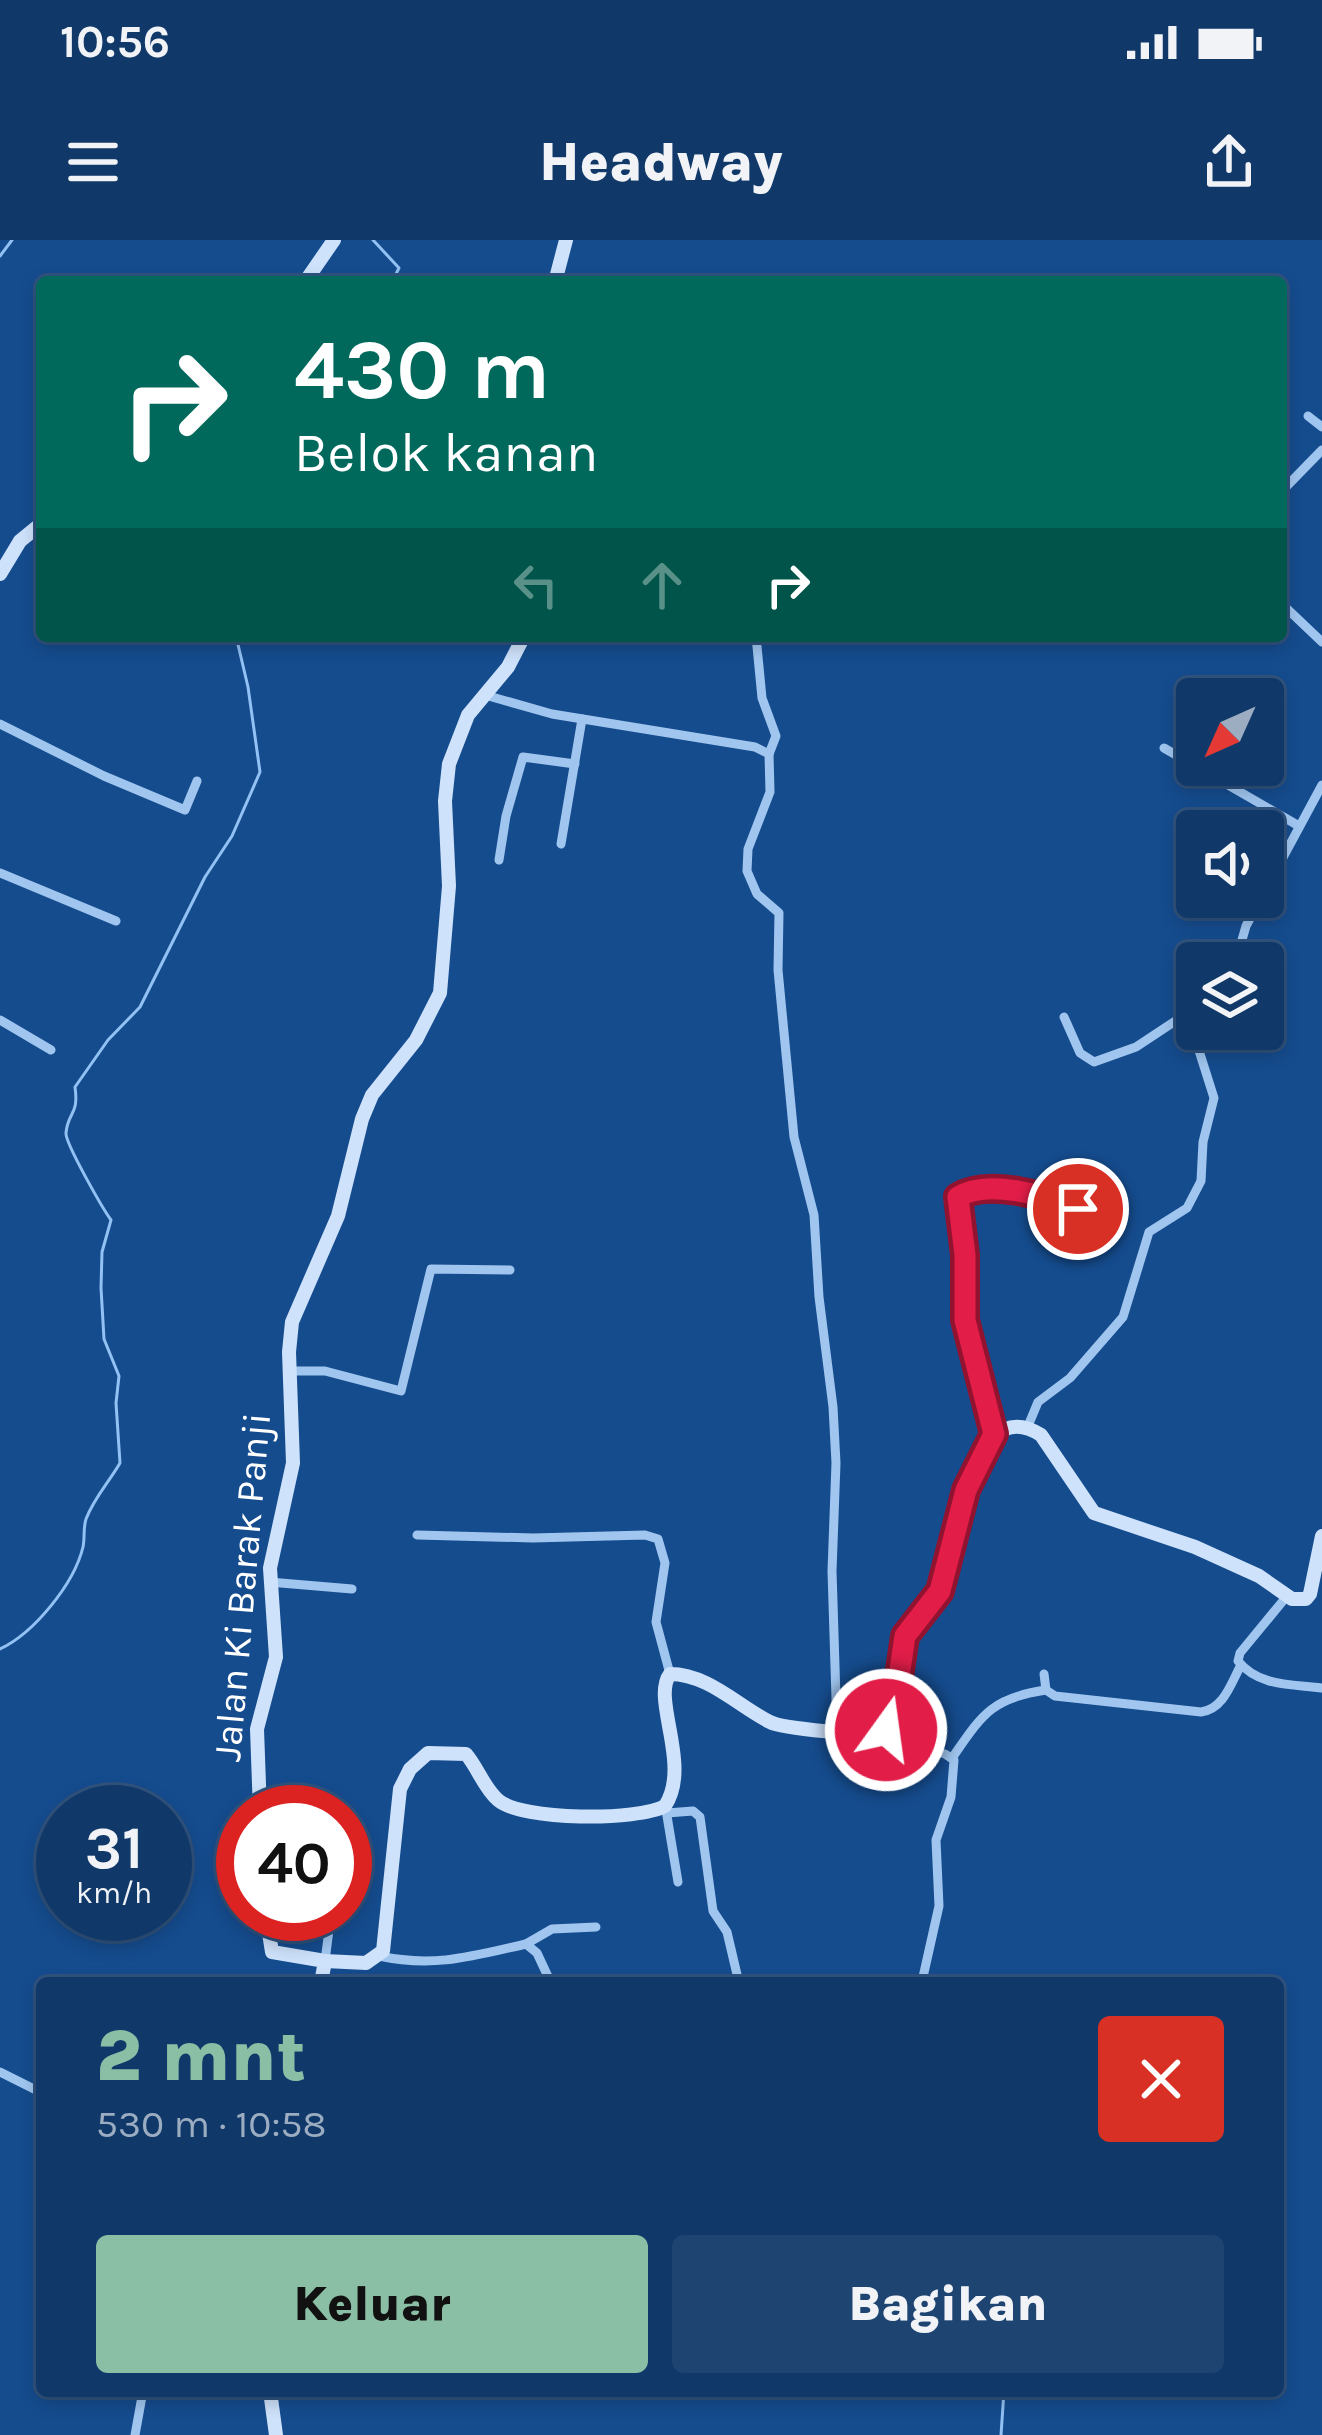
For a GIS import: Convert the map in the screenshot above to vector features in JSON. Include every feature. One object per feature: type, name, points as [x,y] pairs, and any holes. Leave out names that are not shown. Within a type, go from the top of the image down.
[{"type":"street","points":[[309,276],[334,240]]},
{"type":"street","points":[[557,276],[566,240]]},
{"type":"street","points":[[1308,416],[1322,427]]},
{"type":"street","points":[[1287,486],[1322,450]]},
{"type":"street","points":[[0,574],[9,555],[36,535]]},
{"type":"street","points":[[1287,609],[1322,642]]},
{"type":"street","name":"Jalan Ki Barak Panji","points":[[259,1785],[257,1729],[276,1657],[269,1582],[292,1473],[292,1322],[338,1216],[362,1119],[379,1084],[404,1058],[440,993],[448,886],[446,781],[462,727],[508,667],[521,642]]},
{"type":"street","points":[[757,642],[762,698],[776,742],[769,754],[770,792],[748,849],[747,871],[757,894],[779,913],[778,970],[794,1137],[817,1238],[836,1463],[832,1571],[837,1730]]},
{"type":"street","points":[[485,695],[582,719],[755,747],[769,754]]},
{"type":"street","points":[[561,844],[582,719]]},
{"type":"street","points":[[0,724],[120,784],[185,810],[197,781]]},
{"type":"street","points":[[1164,748],[1299,826]]},
{"type":"street","points":[[499,860],[523,757],[575,764]]},
{"type":"street","points":[[1241,942],[1322,784]]},
{"type":"street","points":[[0,873],[116,921]]},
{"type":"street","points":[[1064,1017],[1080,1053],[1094,1062],[1136,1047],[1176,1018]]},
{"type":"street","points":[[0,1020],[51,1050]]},
{"type":"street","points":[[1028,1426],[1038,1402],[1070,1378],[1123,1317],[1149,1232],[1180,1214],[1196,1195],[1202,1142],[1214,1098],[1198,1050]]},
{"type":"street","points":[[994,1434],[965,1320],[965,1255],[958,1197],[968,1191],[1025,1191],[1109,1223]]},
{"type":"street","points":[[290,1371],[325,1371],[401,1391],[431,1269],[509,1270]]},
{"type":"street","points":[[878,1736],[890,1724],[905,1636],[940,1591],[966,1490],[994,1434],[1009,1426],[1028,1426],[1048,1442],[1094,1513],[1195,1547],[1259,1576],[1287,1596],[1301,1600],[1310,1594],[1322,1536]]},
{"type":"street","points":[[417,1535],[645,1535],[658,1539],[665,1563],[656,1622],[670,1674],[663,1687],[675,1764],[666,1809],[679,1882]]},
{"type":"street","points":[[269,1582],[352,1589]]},
{"type":"street","points":[[1287,1596],[1238,1656],[1240,1664],[1250,1674],[1274,1683],[1322,1688]]},
{"type":"street","points":[[923,1977],[939,1906],[936,1840],[951,1797],[952,1758],[975,1723],[998,1702],[1046,1690],[1055,1696],[1208,1711],[1219,1705],[1240,1664]]},
{"type":"street","points":[[670,1674],[687,1676],[726,1694],[776,1725],[878,1736],[952,1758]]},
{"type":"street","points":[[1044,1674],[1046,1690]]},
{"type":"street","points":[[380,1956],[385,1945],[400,1789],[410,1769],[428,1753],[466,1754],[495,1797],[520,1811],[693,1811],[700,1817],[711,1900],[727,1932],[738,1977]]},
{"type":"street","points":[[270,1941],[272,1952],[325,1960],[366,1963],[380,1956],[408,1962],[466,1959],[526,1944],[552,1929],[596,1927]]},
{"type":"street","points":[[322,1977],[328,1941]]},
{"type":"street","points":[[526,1944],[537,1953],[548,1977]]},
{"type":"street","points":[[0,2072],[36,2090]]},
{"type":"street","points":[[135,2435],[142,2397]]},
{"type":"street","points":[[271,2397],[276,2435]]},
{"type":"waterway","points":[[0,256],[12,240]]},
{"type":"waterway","points":[[373,240],[399,268],[395,276]]},
{"type":"waterway","points":[[0,1649],[26,1632],[62,1591],[83,1547],[89,1511],[120,1463],[119,1376],[104,1339],[101,1288],[102,1252],[111,1220],[66,1133],[76,1103],[75,1087],[108,1040],[140,1007],[205,877],[232,836],[260,772],[237,642]]},
{"type":"waterway","points":[[1001,2435],[1004,2397]]},
{"type":"route","points":[[886,1730],[895,1704],[905,1636],[940,1591],[966,1490],[994,1434],[965,1320],[965,1255],[958,1197],[968,1191],[1018,1190],[1078,1209]]}]
